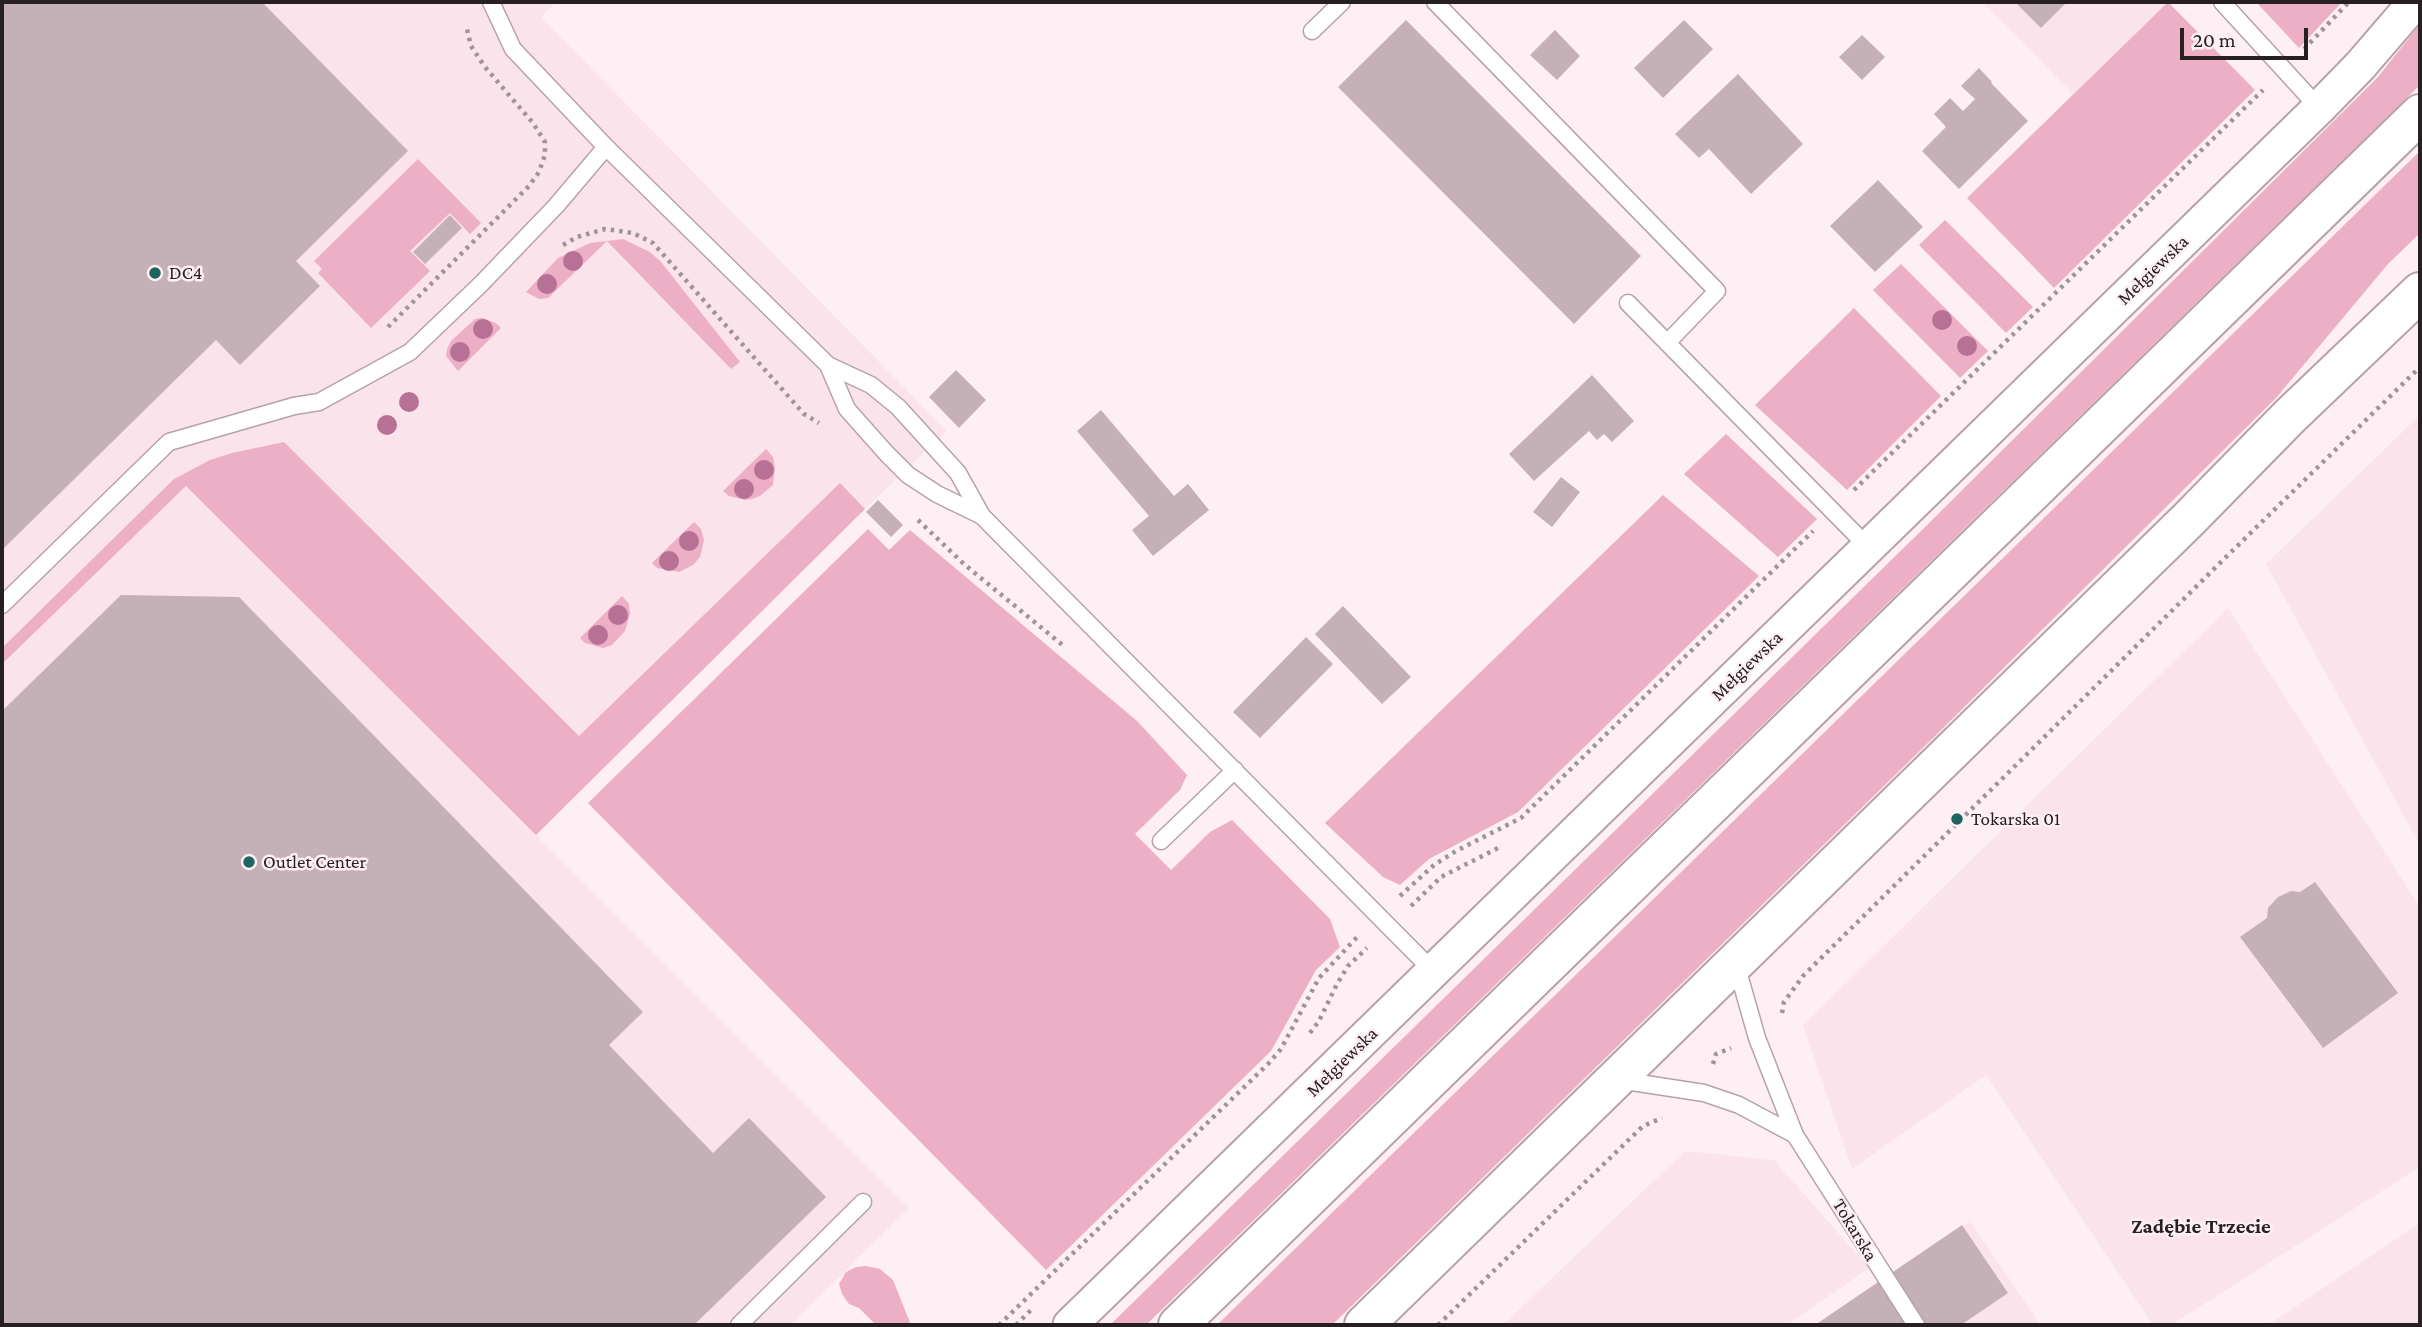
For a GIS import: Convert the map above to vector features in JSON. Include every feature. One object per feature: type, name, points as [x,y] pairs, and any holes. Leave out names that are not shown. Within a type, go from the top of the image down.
[{"type":"main road","points":[[1178,1325],[2420,114]]},
{"type":"main road","points":[[1364,1325],[2189,519],[2290,416],[2420,292]]},
{"type":"street","name":"Mełgiewska","points":[[1071,1324],[2319,108],[2360,66],[2415,2]]},
{"type":"lane","points":[[491,2],[513,49],[606,147],[828,365],[871,385],[898,407],[958,473],[982,516],[1434,972]]},
{"type":"lane","points":[[1311,31],[1342,2]]},
{"type":"lane","points":[[1435,2],[1717,291],[1667,343]]},
{"type":"lane","points":[[2222,2],[2319,108]]},
{"type":"lane","points":[[2,605],[169,442],[294,406],[319,402],[410,352],[481,284],[556,206],[606,147]]},
{"type":"lane","points":[[1628,303],[1868,548]]},
{"type":"lane","points":[[828,365],[847,410],[901,468],[937,494],[982,516]]},
{"type":"lane","points":[[1161,841],[1235,770]]},
{"type":"lane","name":"Tokarska","points":[[1735,961],[1757,1038],[1795,1135],[1916,1325]]},
{"type":"lane","name":"Tokarska","points":[[1616,1079],[1704,1093],[1739,1105],[1795,1135]]},
{"type":"lane","points":[[739,1325],[863,1202]]},
{"type":"path","points":[[999,1325],[1269,1063],[1281,1049],[1319,978],[1349,944],[1434,865],[1521,818],[2349,2]]},
{"type":"path","points":[[463,15],[471,46],[545,142],[545,155],[539,172],[529,186],[482,233]]},
{"type":"path","points":[[556,249],[578,237],[605,229],[633,233],[653,243],[804,414],[823,426]]},
{"type":"path","points":[[1438,1325],[1643,1126],[1666,1116],[1695,1120],[1716,1055],[1779,1028],[1784,1002],[1803,976],[2420,367]]},
{"type":"path","points":[[914,516],[965,565],[1072,653]]},
{"type":"path","points":[[1349,937],[1349,944]]},
{"type":"shaded area","points":[[2,2],[556,2],[541,17],[947,431],[536,835],[909,1208],[791,1325],[2,1325]]},
{"type":"shaded area","points":[[1982,2],[2168,2],[2073,94]]},
{"type":"shaded area","points":[[2168,2],[2255,90],[2054,288],[1967,198]]},
{"type":"shaded area","points":[[2256,2],[2342,2],[2299,48]]},
{"type":"shaded area","points":[[2420,24],[2420,85],[1146,1325],[1110,1325],[1922,530],[2378,77]]},
{"type":"shaded area","points":[[2420,151],[2420,233],[2388,264],[2276,398],[1931,740],[1332,1325],[1217,1325]]},
{"type":"shaded area","points":[[418,159],[481,223],[470,234],[450,213],[410,251],[430,271],[371,328],[318,273],[322,269],[314,261]]},
{"type":"shaded area","points":[[1945,220],[2033,307],[2006,333],[1919,245]]},
{"type":"shaded area","points":[[623,239],[650,252],[661,262],[740,362],[731,369],[607,241]]},
{"type":"shaded area","points":[[607,241],[548,298],[539,299],[526,292],[558,258],[590,243]]},
{"type":"shaded area","points":[[1901,264],[1988,351],[1960,378],[1873,290]]},
{"type":"shaded area","points":[[1854,308],[1941,396],[1847,490],[1755,405]]},
{"type":"shaded area","points":[[482,318],[501,328],[458,371],[446,356],[447,349],[451,341],[475,319]]},
{"type":"shaded area","points":[[2420,415],[2420,845],[2266,564]]},
{"type":"shaded area","points":[[1726,434],[1817,519],[1778,557],[1684,474]]},
{"type":"shaded area","points":[[284,442],[579,736],[840,483],[865,509],[536,835],[186,486],[2,664],[2,648],[174,479],[210,460]]},
{"type":"shaded area","points":[[766,449],[773,457],[773,485],[760,496],[745,500],[729,496],[723,491]]},
{"type":"shaded area","points":[[1663,495],[1759,576],[1518,812],[1429,859],[1400,885],[1383,877],[1325,823]]},
{"type":"shaded area","points":[[694,522],[701,529],[704,540],[700,557],[693,565],[679,572],[657,568],[652,563]]},
{"type":"shaded area","points":[[868,529],[889,550],[910,530],[1137,721],[1187,775],[1180,790],[1135,834],[1171,870],[1210,832],[1232,820],[1330,919],[1340,947],[1316,970],[1271,1051],[1046,1270],[588,803]]},
{"type":"shaded area","points":[[622,596],[629,604],[630,614],[625,631],[612,645],[603,648],[585,643],[580,638]]},
{"type":"shaded area","points":[[2228,608],[2420,907],[2420,1167],[2171,1325],[2153,1325],[1986,1075],[1852,1169],[1803,1025]]},
{"type":"shaded area","points":[[1685,1151],[1774,1160],[1869,1268],[1787,1325],[1503,1325]]},
{"type":"shaded area","points":[[1970,1222],[2041,1325],[1818,1325]]},
{"type":"shaded area","points":[[2420,1223],[2420,1325],[2268,1325]]},
{"type":"shaded area","points":[[866,1266],[880,1269],[893,1280],[911,1325],[876,1325],[859,1308],[849,1304],[839,1284],[846,1272]]},
{"type":"building","name":"DC4","points":[[2,2],[262,2],[408,151],[296,261],[320,286],[240,365],[216,340],[2,550]]},
{"type":"building","points":[[2015,2],[2067,2],[2041,28]]},
{"type":"building","points":[[1406,20],[1641,256],[1574,324],[1338,87]]},
{"type":"building","points":[[1684,20],[1713,49],[1663,98],[1634,68]]},
{"type":"building","points":[[1555,30],[1580,56],[1557,80],[1530,55]]},
{"type":"building","points":[[1862,35],[1885,57],[1862,80],[1839,57]]},
{"type":"building","points":[[1979,68],[2028,121],[1959,189],[1922,151],[1946,127],[1934,114],[1950,98],[1963,111],[1975,99],[1961,86]]},
{"type":"building","points":[[1738,74],[1803,144],[1751,194],[1709,149],[1699,158],[1675,134]]},
{"type":"building","points":[[1878,180],[1923,227],[1875,272],[1830,226]]},
{"type":"building","points":[[450,215],[462,228],[425,264],[413,252]]},
{"type":"building","points":[[956,370],[986,400],[959,428],[929,397]]},
{"type":"building","points":[[1592,375],[1634,421],[1612,442],[1604,434],[1597,440],[1589,431],[1534,481],[1509,454]]},
{"type":"building","points":[[1101,410],[1174,496],[1188,484],[1209,510],[1153,556],[1132,530],[1149,516],[1077,431]]},
{"type":"building","points":[[1561,477],[1580,492],[1552,527],[1533,512]]},
{"type":"building","points":[[878,500],[903,525],[891,537],[866,512]]},
{"type":"building","name":"Outlet Center","points":[[121,595],[239,597],[643,1012],[609,1045],[713,1153],[749,1118],[826,1197],[694,1325],[2,1325],[2,711]]},
{"type":"building","points":[[1343,606],[1411,677],[1382,704],[1315,634]]},
{"type":"building","points":[[1306,637],[1333,664],[1260,738],[1233,712]]},
{"type":"building","points":[[2315,882],[2398,993],[2323,1048],[2240,937],[2267,918],[2268,908],[2278,897],[2291,891],[2300,892]]},
{"type":"building","points":[[1962,1225],[2008,1293],[1961,1325],[1815,1325]]},
{"type":"place","name":"DC4","points":[[155,273]]},
{"type":"place","name":"Tokarska 01","points":[[1957,819]]},
{"type":"place","name":"Outlet Center","points":[[249,862]]},
{"type":"district","name":"Zadębie Trzecie","points":[[2201,1227]]}]
